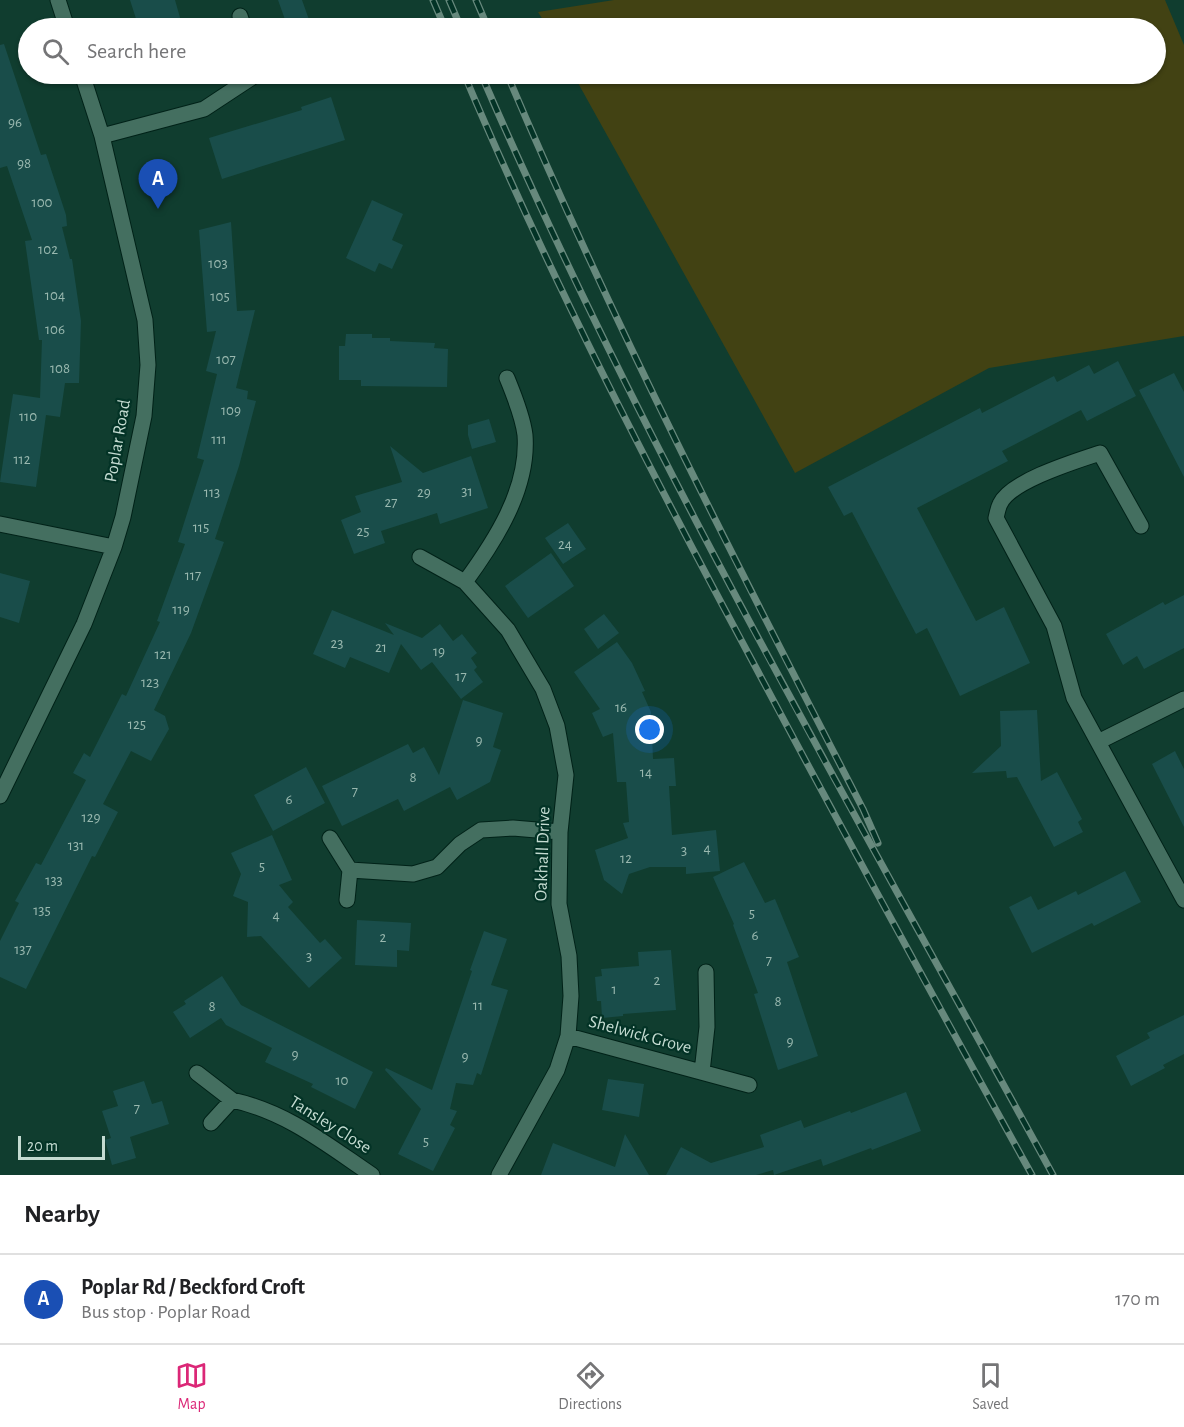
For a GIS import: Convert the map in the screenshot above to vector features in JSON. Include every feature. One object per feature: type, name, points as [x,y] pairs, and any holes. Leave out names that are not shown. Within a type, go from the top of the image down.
[{"type":"street","points":[[58,0],[64,18]]},
{"type":"street","name":"Poplar Road","points":[[0,796],[84,624],[114,547],[123,517],[144,416],[148,365],[145,320],[102,136],[85,84]]},
{"type":"street","points":[[102,136],[204,109],[242,84]]},
{"type":"street","points":[[465,582],[491,547],[507,518],[523,465],[525,434],[507,378]]},
{"type":"street","points":[[1141,526],[1100,453],[1055,468],[1011,490],[1000,503],[996,518],[1054,626],[1074,698],[1184,900]]},
{"type":"street","points":[[0,524],[114,547]]},
{"type":"street","name":"Oakhall Drive","points":[[420,557],[465,582],[508,630],[543,689],[557,726],[566,775],[560,832],[559,904],[570,956],[572,996],[568,1036],[557,1070],[499,1175]]},
{"type":"street","points":[[1098,742],[1184,699]]},
{"type":"street","points":[[351,870],[413,874],[437,867],[460,844],[481,830],[513,828],[560,832]]},
{"type":"street","points":[[330,838],[351,870],[347,900]]},
{"type":"street","name":"Shelwick Grove","points":[[702,1072],[707,1027],[706,972]]},
{"type":"street","name":"Shelwick Grove","points":[[568,1036],[749,1085]]},
{"type":"street","name":"Tansley Close","points":[[197,1073],[232,1100],[257,1106],[295,1123],[372,1175]]},
{"type":"street","points":[[212,1123],[232,1100]]},
{"type":"shaded area","points":[[614,0],[1165,0],[1184,45],[1184,336],[989,368],[795,473],[579,84],[1166,84],[1166,18],[542,18],[538,12]]},
{"type":"building","points":[[130,0],[175,0],[180,18],[136,18]]},
{"type":"building","points":[[278,0],[302,0],[308,18],[284,18]]},
{"type":"building","points":[[4,44],[41,155],[46,154],[66,215],[67,226],[62,227],[70,259],[72,259],[81,321],[79,383],[65,383],[60,417],[46,415],[36,487],[0,482],[13,394],[40,398],[42,340],[39,340],[25,241],[32,240],[7,166],[0,168],[0,45]]},
{"type":"building","points":[[331,97],[345,140],[222,179],[209,138],[302,110],[301,107]]},
{"type":"building","points":[[372,200],[403,214],[392,240],[403,245],[392,269],[379,263],[375,272],[346,258]]},
{"type":"building","points":[[231,222],[237,311],[255,310],[236,388],[248,391],[247,399],[256,401],[239,466],[215,539],[224,542],[191,633],[154,710],[165,716],[169,729],[151,761],[131,751],[103,804],[118,812],[95,857],[92,856],[26,989],[0,977],[0,941],[19,903],[15,901],[36,863],[41,865],[86,780],[73,773],[84,753],[90,757],[122,694],[126,696],[160,622],[157,621],[185,544],[178,542],[204,460],[197,458],[217,374],[206,371],[216,331],[207,332],[199,230]]},
{"type":"building","points":[[346,334],[372,334],[372,338],[390,338],[390,341],[435,343],[434,348],[448,349],[447,387],[361,386],[361,380],[339,380],[339,346],[345,346]]},
{"type":"building","points":[[1118,361],[1136,396],[1087,421],[1081,410],[1002,451],[1008,461],[917,508],[976,621],[1004,607],[1030,663],[960,696],[927,628],[916,634],[852,512],[844,516],[828,487],[980,408],[982,413],[1054,376],[1057,382],[1089,365],[1094,374]]},
{"type":"building","points":[[1174,373],[1184,392],[1184,477],[1139,390]]},
{"type":"building","points":[[489,419],[496,442],[472,449],[468,425]]},
{"type":"building","points":[[390,446],[423,473],[471,456],[488,508],[440,524],[437,513],[381,531],[385,543],[354,554],[341,520],[361,512],[355,496],[402,482]]},
{"type":"building","points":[[568,523],[586,549],[563,564],[545,538]]},
{"type":"building","points":[[551,553],[574,586],[528,618],[505,586]]},
{"type":"building","points":[[0,573],[30,581],[19,623],[0,617]]},
{"type":"building","points":[[1184,595],[1184,648],[1144,669],[1137,656],[1123,665],[1106,634],[1163,602],[1165,605]]},
{"type":"building","points":[[332,610],[394,635],[385,623],[422,638],[440,624],[453,641],[462,634],[477,653],[471,658],[477,667],[474,670],[483,682],[461,699],[432,662],[421,670],[401,644],[389,673],[350,657],[345,668],[313,654]]},
{"type":"building","points":[[604,614],[619,633],[598,649],[584,629]]},
{"type":"building","points":[[617,642],[632,663],[645,691],[642,692],[651,712],[653,759],[674,758],[676,786],[669,786],[672,835],[716,830],[720,871],[686,874],[686,867],[650,867],[629,874],[622,894],[604,880],[595,850],[628,838],[623,823],[629,822],[626,782],[617,782],[613,733],[603,737],[592,713],[600,709],[574,672]]},
{"type":"building","points":[[463,700],[503,713],[493,747],[501,750],[490,782],[457,800],[450,787],[404,811],[398,799],[342,826],[322,786],[408,744],[413,753],[424,747],[439,775]]},
{"type":"building","points":[[1037,710],[1041,781],[1057,772],[1082,819],[1078,822],[1083,832],[1054,847],[1017,777],[1007,778],[1006,771],[972,773],[1001,746],[1000,711]]},
{"type":"building","points":[[1175,751],[1184,769],[1184,827],[1152,764]]},
{"type":"building","points":[[306,767],[325,803],[273,831],[254,795]]},
{"type":"building","points":[[272,835],[292,880],[279,885],[293,902],[288,907],[320,943],[325,939],[342,958],[309,988],[261,936],[247,937],[248,902],[233,896],[241,874],[231,853]]},
{"type":"building","points":[[744,862],[765,903],[775,899],[799,957],[787,962],[818,1056],[778,1070],[754,994],[758,993],[734,924],[713,877]]},
{"type":"building","points":[[1125,871],[1141,902],[1094,926],[1092,923],[1032,953],[1009,907],[1031,896],[1038,910],[1076,891],[1078,895]]},
{"type":"building","points":[[357,920],[411,923],[409,951],[397,950],[397,967],[355,965]]},
{"type":"building","points":[[484,931],[507,939],[491,985],[508,990],[481,1075],[477,1073],[473,1085],[456,1083],[450,1109],[457,1111],[450,1125],[455,1128],[433,1171],[398,1154],[421,1109],[385,1070],[386,1068],[432,1090]]},
{"type":"building","points":[[671,950],[676,1010],[602,1018],[601,1001],[597,1001],[595,977],[602,976],[601,969],[639,966],[638,952]]},
{"type":"building","points":[[222,976],[241,1005],[373,1072],[355,1109],[311,1087],[313,1084],[265,1062],[272,1048],[226,1025],[221,1018],[190,1038],[173,1012],[186,1004],[184,1001]]},
{"type":"building","points":[[1184,1015],[1184,1054],[1163,1065],[1165,1068],[1131,1086],[1116,1056],[1150,1038],[1147,1033]]},
{"type":"building","points":[[608,1079],[644,1084],[639,1117],[602,1110]]},
{"type":"building","points":[[144,1081],[152,1104],[162,1101],[169,1124],[130,1137],[136,1158],[112,1165],[105,1140],[111,1138],[102,1111],[118,1106],[113,1091]]},
{"type":"building","points":[[906,1092],[921,1131],[872,1150],[871,1148],[823,1166],[821,1159],[774,1175],[773,1170],[756,1175],[666,1175],[681,1147],[711,1163],[764,1147],[760,1135],[801,1120],[804,1128]]},
{"type":"building","points":[[625,1134],[649,1175],[541,1175],[553,1143],[615,1167]]},
{"type":"railway","points":[[433,0],[441,18]]},
{"type":"railway","points":[[449,0],[457,18]]},
{"type":"railway","points":[[476,0],[484,18]]},
{"type":"railway","points":[[468,84],[566,299],[640,447],[823,794],[1032,1175]]},
{"type":"railway","points":[[486,84],[545,216],[682,494],[828,767],[1053,1175]]},
{"type":"railway","points":[[511,84],[633,353],[878,843]]},
{"type":"place","name":"Poplar Rd / Beckford Croft","points":[[158,209]]}]
